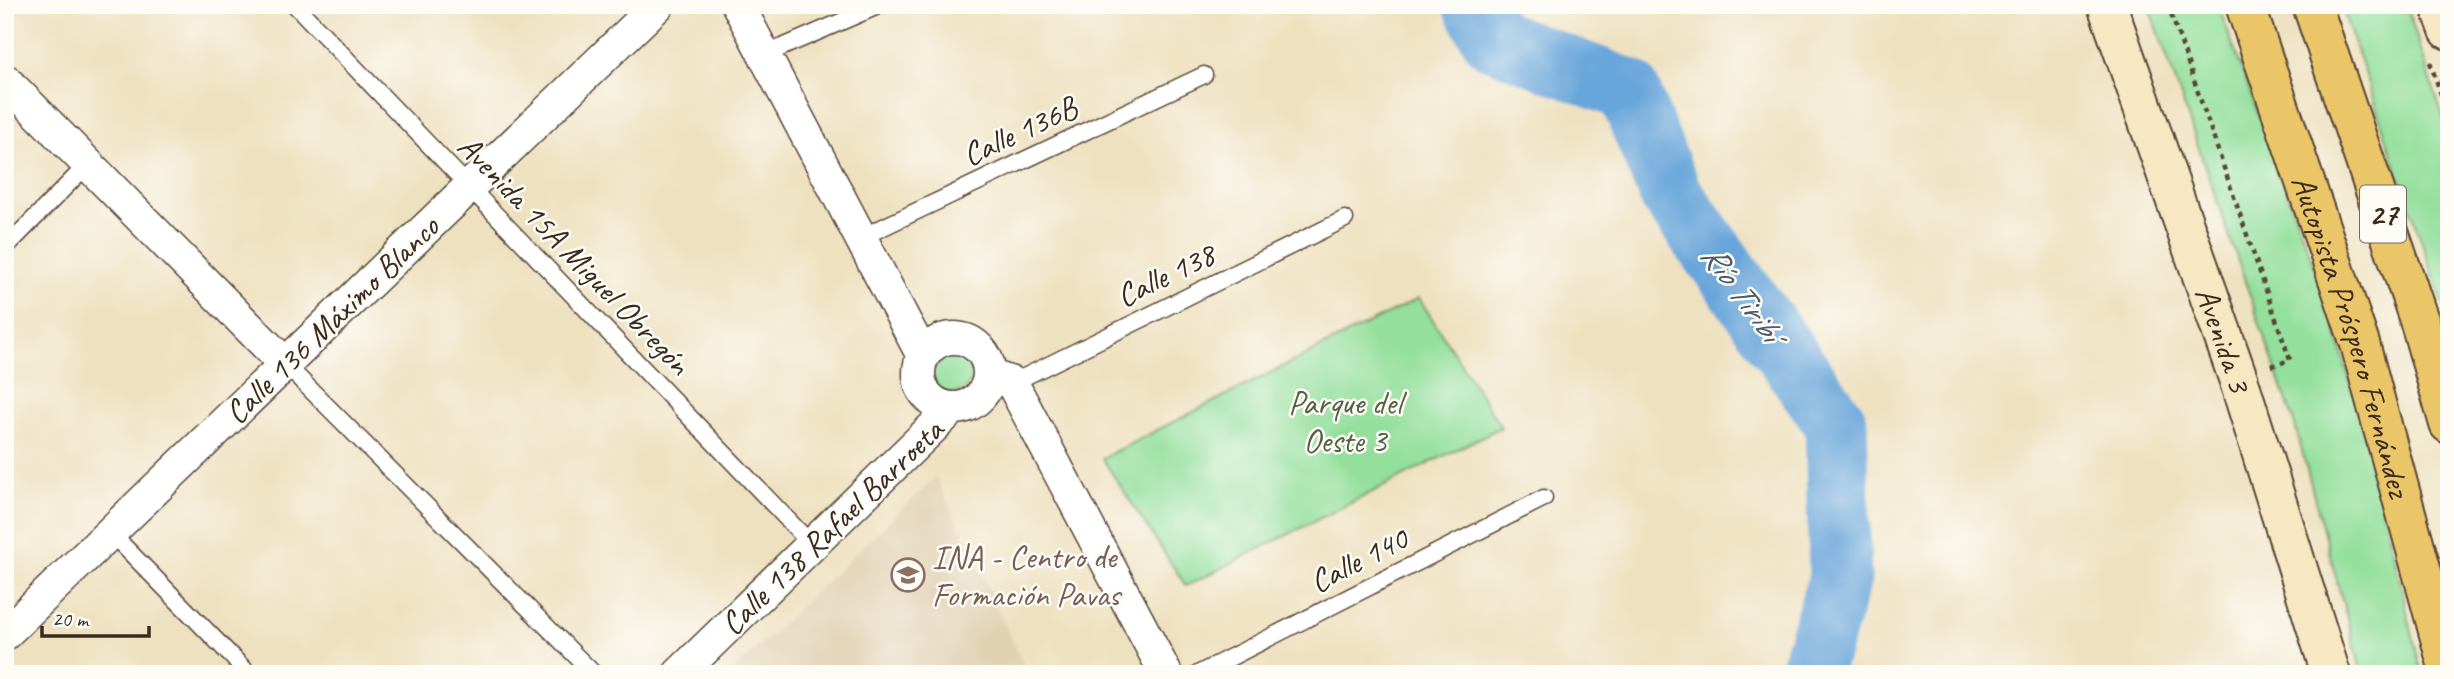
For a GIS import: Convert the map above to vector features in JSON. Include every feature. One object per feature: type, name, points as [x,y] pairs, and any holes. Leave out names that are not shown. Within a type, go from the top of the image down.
[{"type":"highway","name":"Autopista Próspero Fernández","points":[[2245,5],[2360,344],[2449,671]]},
{"type":"highway","name":"Autopista Próspero Fernández","points":[[2312,5],[2421,326],[2449,424]]},
{"type":"street","name":"Calle 136 Máximo Blanco","points":[[5,634],[658,5]]},
{"type":"street","points":[[738,5],[923,356]]},
{"type":"street","name":"Avenida 3","points":[[2108,5],[2238,378],[2330,674]]},
{"type":"street","points":[[2440,5],[2449,30]]},
{"type":"street","points":[[5,80],[284,363]]},
{"type":"street","points":[[1001,379],[964,407],[953,408],[941,406],[924,390],[920,367],[923,356],[941,341],[964,340],[983,353],[1001,379],[1166,674]]},
{"type":"street","name":"Calle 138 Rafael Barroeta","points":[[679,674],[953,408]]},
{"type":"lane","name":"Avenida 15A Miguel Obregón","points":[[295,5],[812,545]]},
{"type":"lane","points":[[764,55],[880,5]]},
{"type":"lane","name":"Calle 136B","points":[[860,238],[1204,75]]},
{"type":"lane","points":[[5,248],[88,164]]},
{"type":"lane","name":"Calle 138","points":[[1001,379],[1345,219]]},
{"type":"lane","points":[[284,363],[594,674]]},
{"type":"lane","name":"Calle 140","points":[[1198,674],[1544,498]]},
{"type":"lane","points":[[109,531],[248,674]]},
{"type":"path","points":[[2168,5],[2290,360]]},
{"type":"shaded area","name":"INA - Centro de Formación Pavas","points":[[936,477],[1028,674],[730,674]]},
{"type":"green space","points":[[2149,5],[2218,5],[2332,315],[2372,464],[2422,674],[2362,674],[2295,425]]},
{"type":"green space","points":[[2341,5],[2406,5],[2449,135],[2449,321]]},
{"type":"green space","name":"Parque del Oeste 3","points":[[1419,298],[1501,427],[1186,586],[1102,458]]},
{"type":"green space","points":[[952,353],[960,354],[966,359],[971,365],[971,381],[966,387],[960,392],[952,393],[944,392],[938,387],[933,381],[932,373],[933,365],[938,359],[944,354]]},
{"type":"waterway","name":"Río Tiribí","points":[[1475,5],[1493,39],[1628,90],[1670,193],[1836,423],[1840,578],[1810,674]]},
{"type":"place","name":"INA - Centro de Formación Pavas","points":[[908,575]]}]
